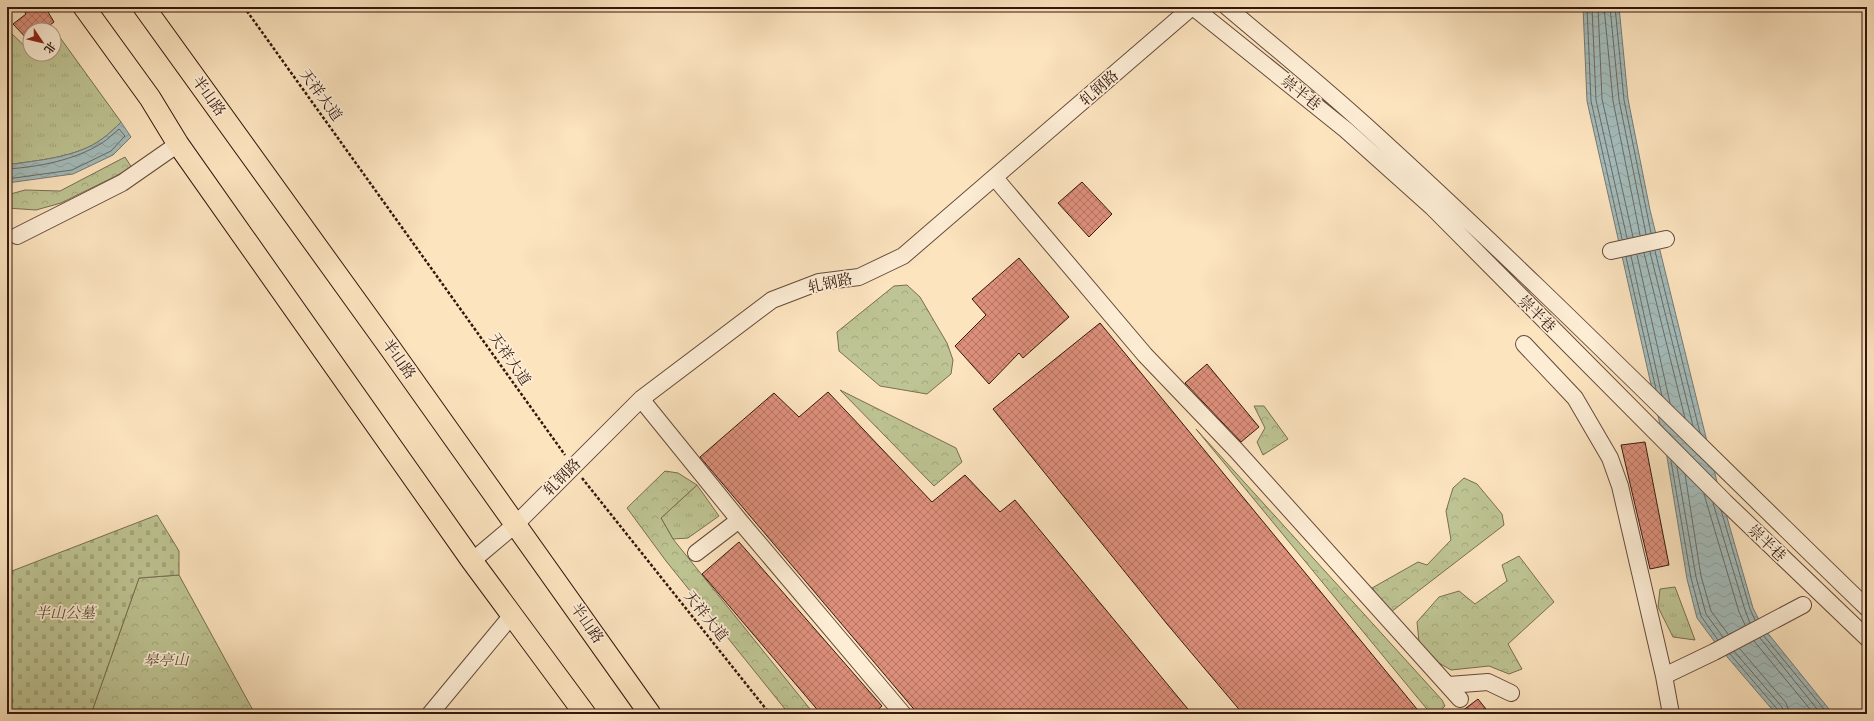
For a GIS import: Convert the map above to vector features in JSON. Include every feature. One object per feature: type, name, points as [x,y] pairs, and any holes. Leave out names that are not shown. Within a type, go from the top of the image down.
[{"type":"main road","points":[[84,7],[150,98],[178,144],[472,561],[585,714]]},
{"type":"main road","name":"半山路","points":[[144,7],[516,524],[650,714]]},
{"type":"street","name":"轧钢路","points":[[472,561],[516,524],[641,399],[772,300],[819,282],[860,277],[903,256],[1192,7]]},
{"type":"street","name":"崇半巷","points":[[1192,7],[1334,119],[1427,202],[1725,502],[1867,638]]},
{"type":"street","name":"崇半巷","points":[[1227,7],[1364,124],[1507,258],[1619,365],[1867,608]]},
{"type":"street","points":[[17,236],[122,183],[178,144]]},
{"type":"street","points":[[995,178],[1145,355],[1236,450],[1460,699]]},
{"type":"street","points":[[1611,251],[1666,239]]},
{"type":"street","points":[[1524,344],[1575,398],[1610,458],[1620,486],[1664,676],[1671,714]]},
{"type":"street","points":[[641,399],[739,520],[902,714]]},
{"type":"street","points":[[696,553],[739,520]]},
{"type":"street","points":[[1664,676],[1714,652],[1766,623],[1803,605]]},
{"type":"street","points":[[430,714],[512,615]]},
{"type":"street","points":[[1449,685],[1488,682],[1511,693]]},
{"type":"path","name":"天祥大道","points":[[244,7],[573,466],[770,714]]},
{"type":"green space","points":[[11,33],[22,43],[22,62],[62,62],[62,40],[121,122],[102,139],[81,150],[44,160],[7,165],[7,37]]},
{"type":"green space","points":[[125,157],[132,168],[61,203],[36,210],[7,208],[7,195],[25,190],[60,191]]},
{"type":"green space","points":[[907,285],[920,297],[947,343],[953,360],[951,374],[927,394],[880,386],[839,351],[837,332],[894,286]]},
{"type":"green space","points":[[840,390],[956,448],[962,462],[934,486]]},
{"type":"green space","points":[[1254,406],[1264,406],[1288,439],[1263,455],[1257,442],[1265,428]]},
{"type":"green space","points":[[1196,429],[1442,700],[1445,706],[1437,714],[1431,714]]},
{"type":"green space","points":[[665,471],[678,473],[697,485],[661,518],[673,539],[814,714],[789,714],[666,561],[627,508]]},
{"type":"green space","points":[[1464,478],[1477,484],[1502,514],[1504,525],[1391,612],[1372,588],[1418,562],[1427,565],[1451,540],[1446,511],[1453,488]]},
{"type":"green space","points":[[697,485],[719,516],[688,538],[673,539],[661,518]]},
{"type":"green space","name":"半山公墓","points":[[157,515],[179,551],[179,575],[139,578],[91,714],[7,714],[7,562],[12,571]]},
{"type":"green space","points":[[1519,556],[1554,602],[1508,644],[1522,669],[1509,674],[1489,666],[1451,670],[1439,663],[1419,642],[1417,622],[1439,597],[1459,591],[1475,604],[1507,581],[1502,565]]},
{"type":"green space","name":"皋亭山","points":[[179,575],[255,714],[91,714],[139,578]]},
{"type":"green space","points":[[1675,587],[1695,640],[1673,637],[1658,607],[1660,589]]},
{"type":"water","points":[[1583,7],[1619,7],[1628,99],[1650,210],[1718,486],[1753,608],[1762,626],[1833,714],[1776,714],[1717,645],[1697,618],[1687,579],[1666,451],[1587,101]]},
{"type":"water","points":[[121,122],[131,137],[113,155],[73,174],[7,183],[7,165],[44,160],[81,150],[102,139]]},
{"type":"building","points":[[22,7],[45,7],[54,22],[22,22],[22,34],[13,24],[26,14]]},
{"type":"building","points":[[1082,182],[1112,214],[1089,237],[1058,203]]},
{"type":"building","points":[[1019,258],[1069,317],[1023,358],[1019,353],[989,384],[955,346],[986,315],[972,299]]},
{"type":"building","points":[[1100,323],[1421,714],[1243,714],[1167,624],[993,409]]},
{"type":"building","points":[[1207,364],[1259,427],[1241,442],[1185,383]]},
{"type":"building","points":[[828,392],[932,502],[965,475],[1000,512],[1015,500],[1192,714],[918,714],[700,457],[774,393],[799,417]]},
{"type":"building","points":[[1645,442],[1669,565],[1650,569],[1621,445]]},
{"type":"building","points":[[739,542],[882,706],[873,714],[821,714],[702,574]]},
{"type":"building","points":[[1478,699],[1490,714],[1458,714]]}]
